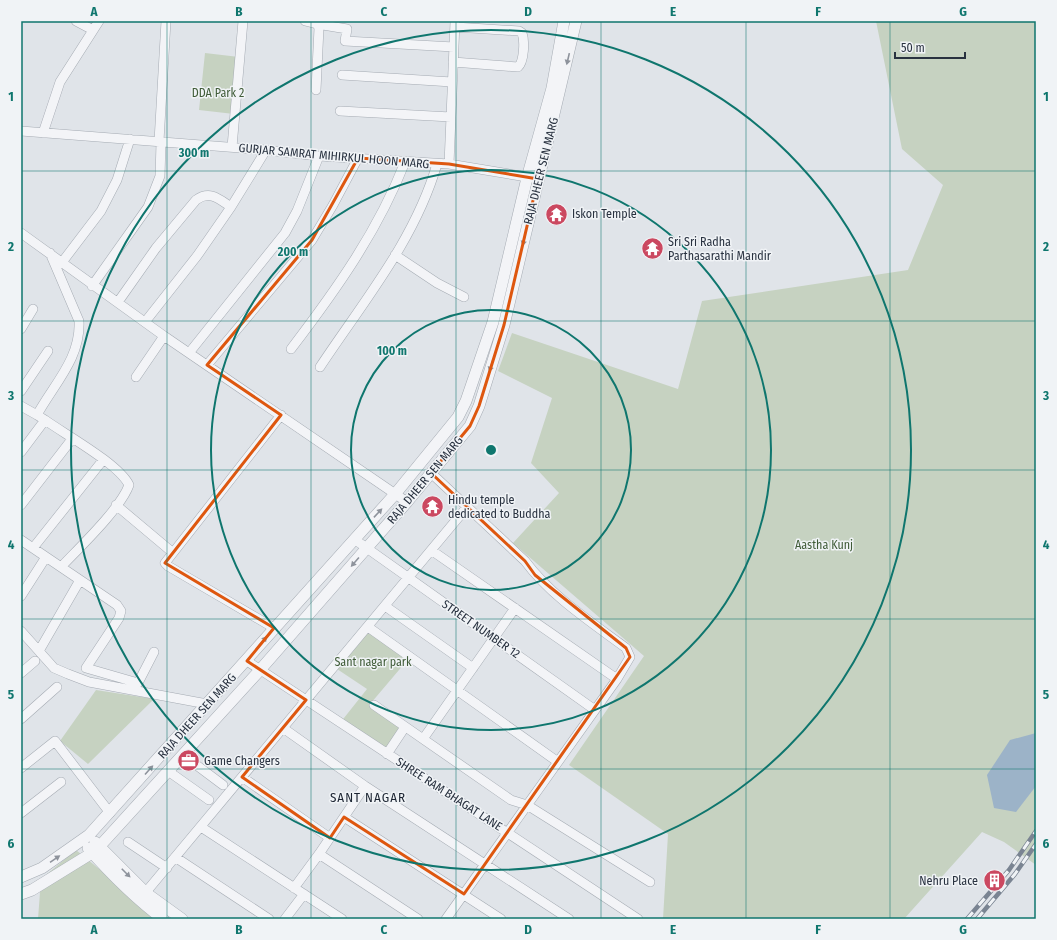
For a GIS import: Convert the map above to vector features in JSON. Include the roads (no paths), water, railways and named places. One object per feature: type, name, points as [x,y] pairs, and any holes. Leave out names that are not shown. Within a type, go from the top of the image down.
[{"type":"street","points":[[76,21],[93,30]]},
{"type":"street","points":[[43,133],[60,82],[100,21]]},
{"type":"street","points":[[92,286],[148,206],[160,176],[161,143],[159,142],[166,21]]},
{"type":"street","points":[[232,147],[238,57],[243,21]]},
{"type":"street","points":[[306,21],[347,29],[345,41],[454,47]]},
{"type":"street","name":"RAJA DHEER SEN MARG","points":[[21,877],[42,868],[86,838],[110,813],[396,493],[458,417],[466,401],[493,322],[527,178],[552,88],[564,21]]},
{"type":"street","name":"RAJA DHEER SEN MARG","points":[[21,894],[32,890],[96,850],[260,670],[407,502],[470,426],[479,406],[504,325],[538,179],[571,48],[576,21]]},
{"type":"street","points":[[316,90],[319,38],[319,28],[317,24]]},
{"type":"street","points":[[449,164],[452,82],[453,62],[454,47],[455,24],[519,31],[524,37],[522,62],[518,68],[453,62]]},
{"type":"street","points":[[342,75],[452,82]]},
{"type":"street","points":[[340,111],[451,117]]},
{"type":"street","name":"GURJAR SAMRAT MIHIRKUL HOON MARG","points":[[21,131],[232,147],[319,156],[449,164],[538,179]]},
{"type":"street","points":[[63,262],[101,211],[117,180],[130,139]]},
{"type":"street","points":[[145,322],[197,256],[231,207],[266,150]]},
{"type":"street","points":[[189,353],[285,233],[297,212],[319,156]]},
{"type":"street","points":[[207,365],[312,240],[333,206],[358,158]]},
{"type":"street","points":[[291,349],[334,292],[367,241],[394,189],[405,162]]},
{"type":"street","points":[[320,367],[395,255],[421,209],[429,192],[438,164]]},
{"type":"street","points":[[118,302],[156,248],[196,200],[202,195],[213,195],[231,207]]},
{"type":"street","points":[[21,233],[63,262],[92,286],[118,302],[164,336],[396,493],[407,502]]},
{"type":"street","points":[[21,452],[41,418],[74,355],[80,333],[79,321],[49,252]]},
{"type":"street","points":[[395,255],[437,283],[464,297]]},
{"type":"street","points":[[21,329],[33,309]]},
{"type":"street","points":[[136,377],[164,336]]},
{"type":"street","points":[[21,391],[48,351]]},
{"type":"street","points":[[21,406],[104,460],[127,480],[129,485],[127,492],[116,506],[61,567]]},
{"type":"street","points":[[274,628],[165,563],[172,552],[281,415]]},
{"type":"street","points":[[21,505],[72,439]]},
{"type":"street","points":[[33,548],[104,460]]},
{"type":"street","points":[[431,473],[525,561],[535,575],[575,610],[626,648],[630,657],[595,710],[446,919]]},
{"type":"street","points":[[116,506],[172,552]]},
{"type":"street","points":[[142,897],[467,507]]},
{"type":"street","name":"STREET NUMBER 12","points":[[354,539],[595,710]]},
{"type":"street","points":[[21,540],[117,605],[121,611],[119,618],[86,668],[138,683],[154,652]]},
{"type":"street","points":[[431,550],[616,679]]},
{"type":"street","points":[[21,596],[46,557]]},
{"type":"street","points":[[39,652],[80,580]]},
{"type":"street","points":[[385,606],[473,668]]},
{"type":"street","points":[[423,739],[514,608]]},
{"type":"street","points":[[368,627],[558,762]]},
{"type":"street","points":[[21,631],[54,668],[89,682],[207,704]]},
{"type":"street","points":[[21,673],[35,661]]},
{"type":"street","name":"SHREE RAM BHAGAT LANE","points":[[247,661],[638,919]]},
{"type":"street","points":[[21,719],[57,687]]},
{"type":"street","points":[[374,704],[511,800],[527,805],[650,882]]},
{"type":"street","points":[[387,754],[405,727]]},
{"type":"street","points":[[283,728],[365,786],[569,919]]},
{"type":"street","points":[[21,768],[55,741],[110,813]]},
{"type":"street","points":[[183,755],[223,785]]},
{"type":"street","points":[[168,771],[209,800]]},
{"type":"street","points":[[242,777],[330,838]]},
{"type":"street","points":[[21,813],[61,782]]},
{"type":"street","points":[[294,888],[365,786]]},
{"type":"street","points":[[344,817],[501,919]]},
{"type":"street","points":[[201,827],[342,919]]},
{"type":"street","points":[[86,838],[107,862],[163,919]]},
{"type":"street","points":[[107,838],[107,862]]},
{"type":"street","points":[[128,842],[167,868]]},
{"type":"street","points":[[319,854],[418,919]]},
{"type":"street","points":[[175,858],[269,919]]},
{"type":"street","points":[[79,861],[107,862]]},
{"type":"street","points":[[285,919],[304,894]]},
{"type":"street","points":[[142,897],[182,919]]},
{"type":"water","points":[[1036,733],[1036,786],[1016,812],[994,808],[987,775],[1010,740]]},
{"type":"railway","points":[[967,919],[1009,870],[1036,831]]},
{"type":"railway","points":[[977,919],[1015,874],[1036,844]]},
{"type":"place","name":"Iskon Temple","points":[[557,214]]},
{"type":"place","name":"Sri Sri Radha Parthasarathi Mandir","points":[[653,249]]},
{"type":"place","name":"Hindu temple dedicated to Buddha","points":[[433,507]]},
{"type":"place","name":"Game Changers","points":[[188,761]]},
{"type":"place","name":"Nehru Place","points":[[994,881]]},
{"type":"district","name":"SANT NAGAR","points":[[368,797]]},
{"type":"park label","name":"DDA Park 2","points":[[218,93]]},
{"type":"park label","name":"Aastha Kunj","points":[[824,545]]},
{"type":"park label","name":"Sant nagar park","points":[[373,662]]}]
